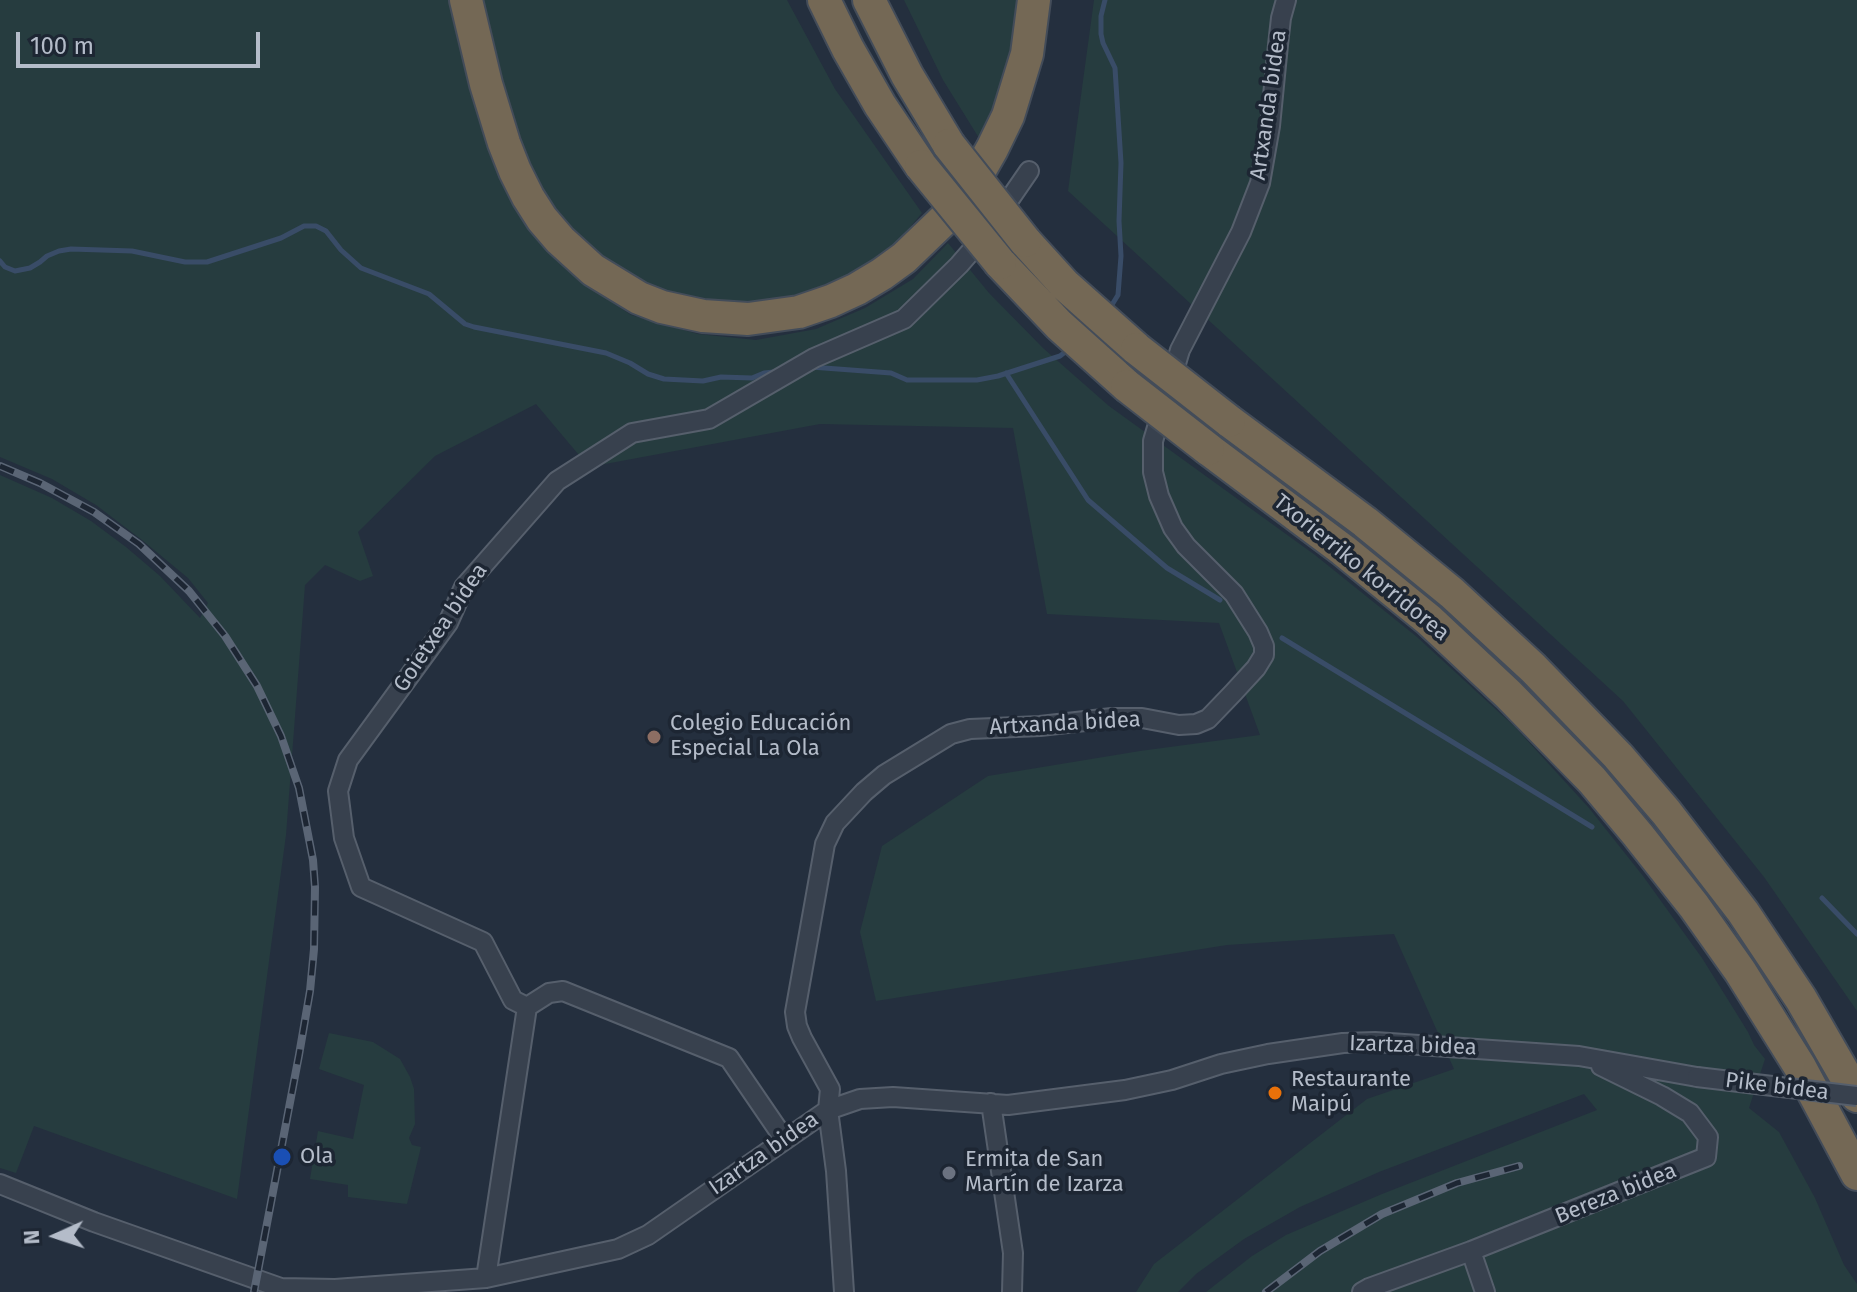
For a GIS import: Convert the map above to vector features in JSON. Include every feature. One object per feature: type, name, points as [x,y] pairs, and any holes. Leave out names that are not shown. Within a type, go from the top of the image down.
[{"type":"highway","points":[[466,0],[494,115],[509,157],[528,197],[560,240],[593,270],[639,298],[662,307],[703,316],[748,319],[799,312],[857,289],[904,258],[955,209],[992,149],[1008,116],[1027,54],[1034,0]]},
{"type":"highway","name":"Txorierriko korridorea","points":[[824,0],[880,105],[921,166],[1000,263],[1059,325],[1127,386],[1343,550],[1429,620],[1508,694],[1592,780],[1694,906],[1740,971],[1800,1067],[1857,1174]]},
{"type":"highway","name":"Txorierriko korridorea","points":[[869,0],[907,75],[949,145],[1025,241],[1065,285],[1137,349],[1365,522],[1441,584],[1523,658],[1618,756],[1666,812],[1743,912],[1801,999],[1857,1096]]},
{"type":"street","name":"Artxanda bidea","points":[[828,1110],[830,1089],[802,1038],[795,1012],[825,844],[835,823],[850,805],[884,775],[951,734],[970,729],[1040,726],[1112,718],[1196,724],[1208,719],[1256,668],[1264,655],[1258,632],[1234,594],[1186,546],[1173,528],[1159,496],[1153,472],[1153,441],[1180,350],[1241,232],[1260,183],[1270,126],[1281,18],[1286,0]]},
{"type":"street","name":"Goietxea bidea","points":[[527,1007],[513,1000],[483,942],[361,887],[344,838],[338,791],[348,760],[448,623],[464,587],[557,481],[632,433],[709,419],[814,358],[904,319],[985,235],[1029,171]]},
{"type":"street","points":[[486,1278],[527,1007],[549,993],[563,991],[729,1058],[785,1140]]},
{"type":"street","name":"Izartza bidea","points":[[0,1184],[102,1225],[281,1288],[335,1289],[486,1278],[632,1244],[828,1110],[860,1099],[893,1097],[1008,1105],[1125,1090],[1257,1056],[1343,1043],[1423,1044],[1579,1056],[1697,1077]]},
{"type":"street","name":"Bereza bidea","points":[[1362,1292],[1706,1157],[1708,1137],[1690,1113],[1579,1056]]},
{"type":"street","name":"Pike bidea","points":[[1697,1077],[1857,1096]]},
{"type":"street","points":[[991,1103],[1013,1253],[1012,1292]]},
{"type":"street","points":[[828,1110],[836,1171],[844,1292]]},
{"type":"street","points":[[1471,1251],[1485,1292]]},
{"type":"green space","points":[[0,0],[450,0],[491,159],[516,209],[548,250],[582,282],[631,315],[698,334],[756,340],[816,329],[865,308],[913,279],[948,243],[989,293],[1043,348],[1109,406],[1315,555],[1417,637],[1515,727],[1589,808],[1702,958],[1765,1059],[1749,1108],[1779,1132],[1815,1198],[1844,1265],[1857,1284],[1857,1292],[1206,1292],[1252,1256],[1286,1235],[1597,1110],[1584,1094],[1379,1172],[1300,1207],[1244,1239],[1196,1274],[1178,1292],[1136,1292],[1154,1264],[1367,1099],[1454,1069],[1394,934],[1227,945],[876,1001],[860,932],[882,846],[988,776],[1260,735],[1219,623],[1047,614],[1013,428],[820,424],[589,467],[536,404],[435,456],[358,532],[373,576],[360,581],[325,565],[305,585],[286,835],[237,1199],[34,1126],[16,1173],[0,1168],[0,475],[52,498],[91,521],[160,576],[200,618],[208,603],[188,578],[96,505],[52,479],[0,457]]},
{"type":"green space","points":[[477,0],[787,0],[835,89],[922,213],[895,245],[850,275],[792,297],[743,308],[656,291],[624,277],[560,221],[518,157]]},
{"type":"green space","points":[[904,0],[1022,0],[1016,41],[996,107],[979,138],[943,80]]},
{"type":"green space","points":[[1094,0],[1857,0],[1857,1011],[1764,877],[1623,701],[1068,191]]},
{"type":"green space","points":[[329,1033],[373,1042],[400,1059],[410,1077],[414,1089],[415,1124],[409,1138],[412,1145],[421,1147],[407,1204],[348,1197],[348,1185],[310,1179],[318,1131],[353,1139],[364,1085],[319,1069]]},
{"type":"waterway","points":[[1105,0],[1101,34],[1115,68],[1121,163],[1121,256],[1118,295],[1110,308]]},
{"type":"waterway","points":[[0,261],[15,271],[30,268],[47,256],[71,249],[132,251],[185,262],[207,262],[281,238],[304,226],[316,226],[326,231],[361,268],[429,294],[465,324],[474,327],[606,353],[664,379],[703,381],[721,377],[752,378],[774,372]]},
{"type":"waterway","points":[[811,367],[891,373],[907,380],[977,380],[1060,356],[1069,349]]},
{"type":"waterway","points":[[1006,373],[1088,500],[1167,568],[1220,600]]},
{"type":"waterway","points":[[1282,638],[1592,827]]},
{"type":"waterway","points":[[1822,898],[1857,934]]},
{"type":"railway","points":[[0,466],[94,512],[139,544],[189,591],[225,636],[257,686],[281,736],[299,788],[313,860],[314,949],[299,1055],[254,1292]]},
{"type":"railway","points":[[1266,1292],[1320,1251],[1382,1214],[1457,1183],[1519,1166]]},
{"type":"place","name":"Colegio Educación Especial La Ola","points":[[654,737]]},
{"type":"place","name":"Restaurante Maipú","points":[[1275,1093]]},
{"type":"place","name":"Ola","points":[[282,1157]]},
{"type":"place","name":"Ermita de San Martín de Izarza","points":[[949,1173]]}]
